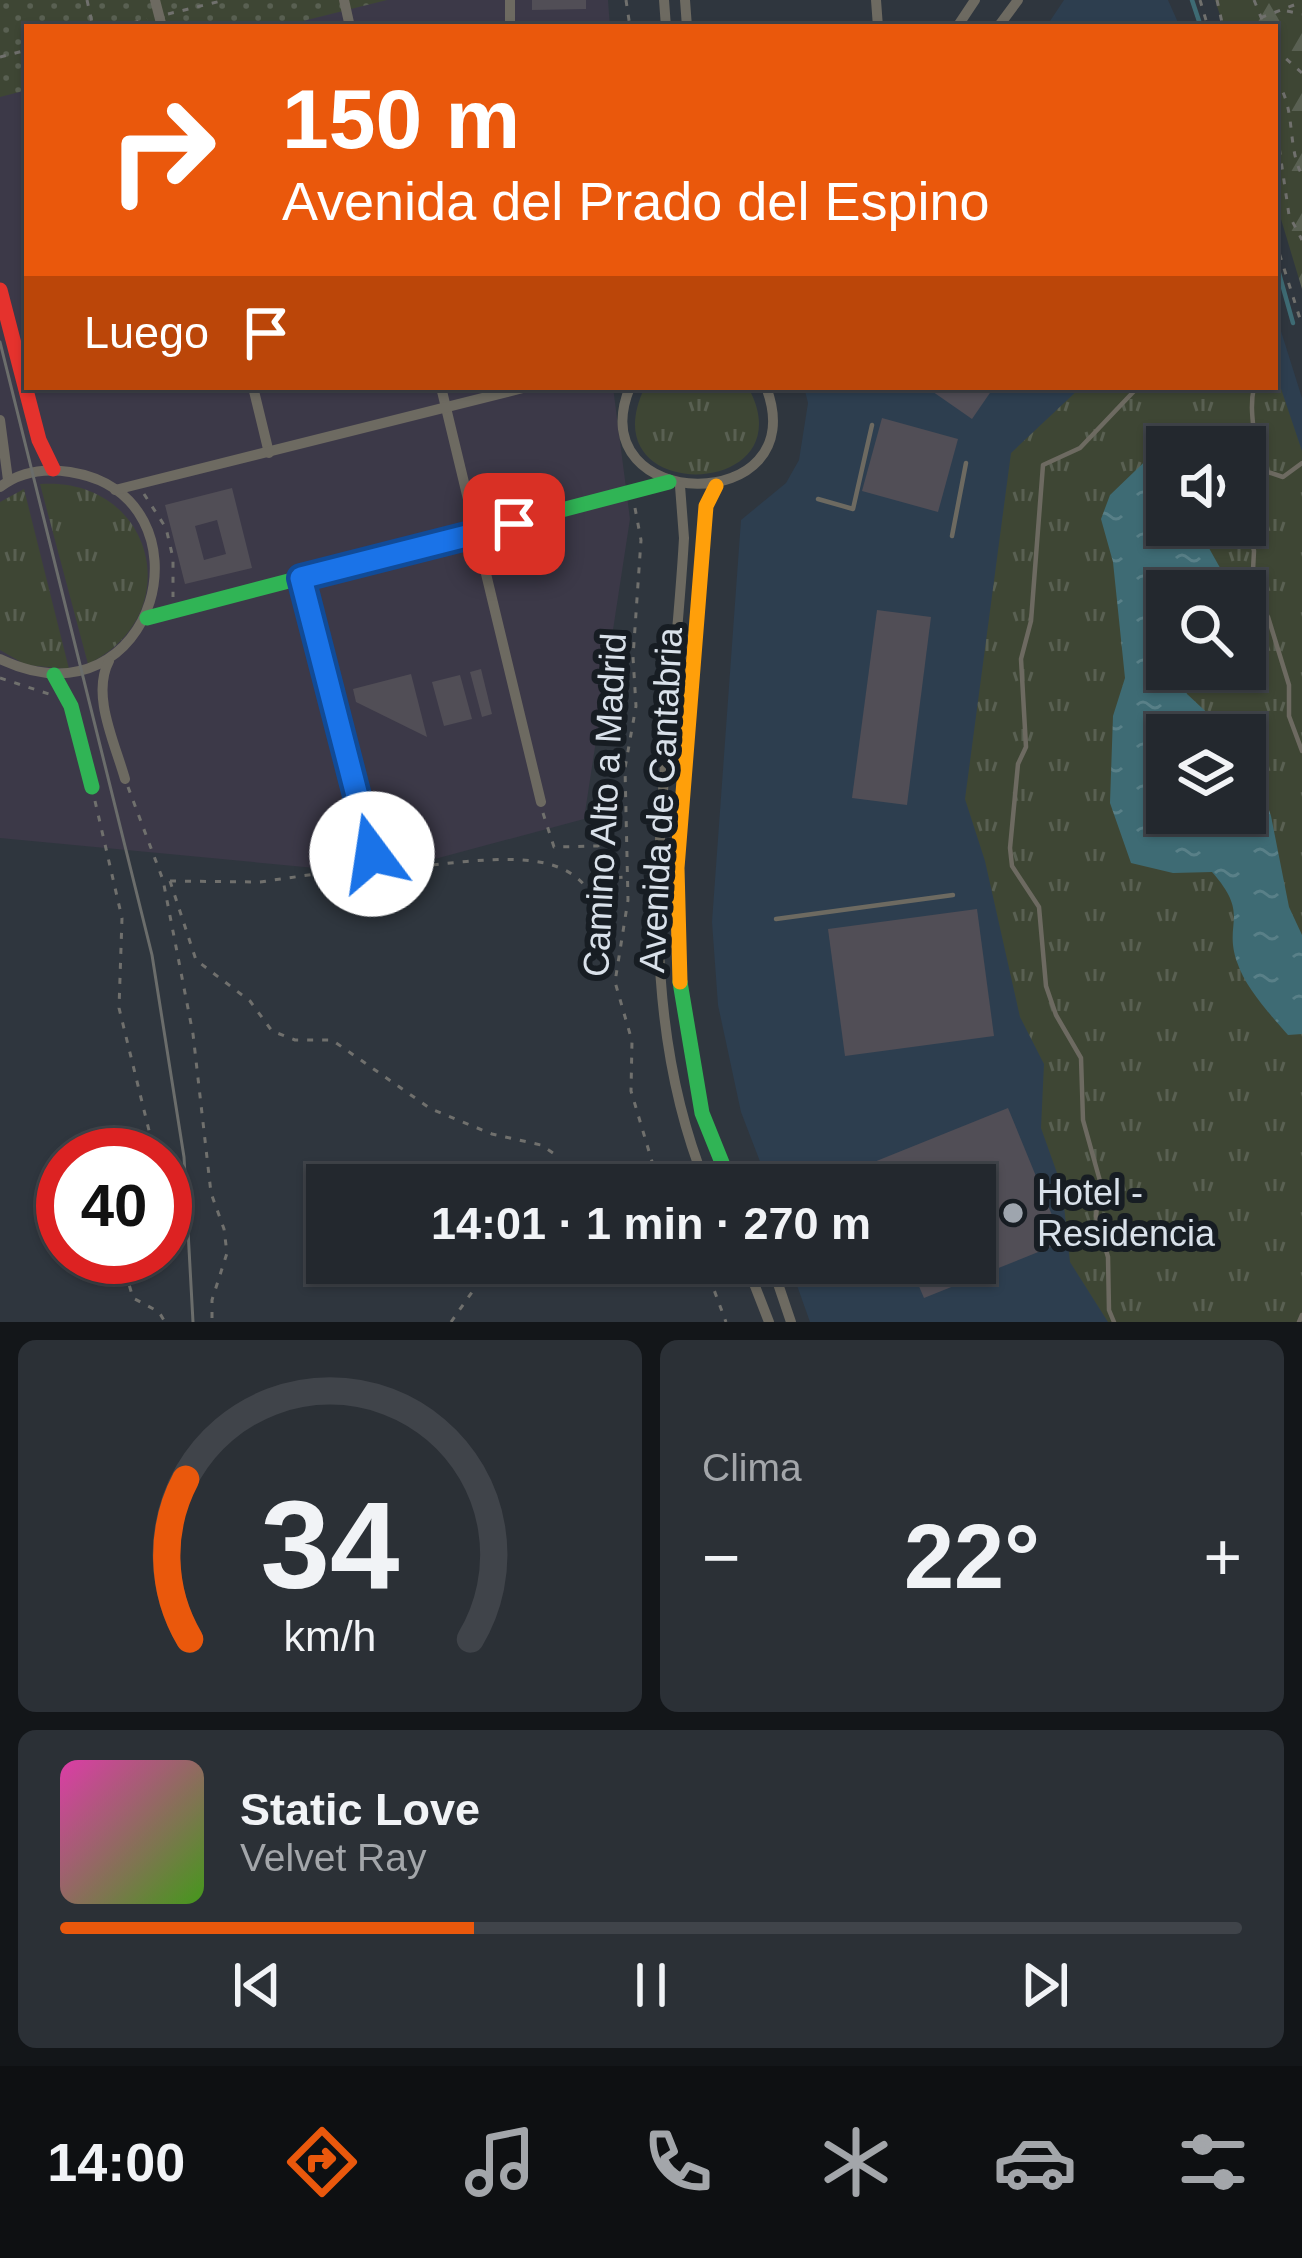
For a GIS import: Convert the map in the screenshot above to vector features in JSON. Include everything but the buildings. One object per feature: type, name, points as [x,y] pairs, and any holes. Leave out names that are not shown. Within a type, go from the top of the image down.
[{"type":"street","points":[[0,290],[24,385]]},
{"type":"street","points":[[25,390],[38,440],[53,469]]},
{"type":"street","points":[[254,390],[269,453]]},
{"type":"street","points":[[442,390],[542,802]]},
{"type":"street","points":[[116,490],[514,390]]},
{"type":"street","points":[[629,390],[624,420],[631,445],[648,469],[674,484]]},
{"type":"street","points":[[147,618],[674,484],[716,486],[758,458],[772,415],[767,390]]},
{"type":"street","points":[[0,420],[4,483],[53,469],[86,474],[116,490],[140,516],[154,548],[156,584],[147,618],[109,659],[101,675],[102,697],[124,779]]},
{"type":"street","name":"Avenida de Cantabria","points":[[674,484],[683,557],[656,947],[672,1071],[698,1164]]},
{"type":"street","name":"Avenida de Cantabria","points":[[716,486],[706,506],[703,539],[679,942],[692,1063],[723,1164]]},
{"type":"street","points":[[301,578],[372,854]]},
{"type":"street","points":[[0,659],[54,675],[109,659]]},
{"type":"street","points":[[54,675],[71,706],[92,788]]},
{"type":"street","points":[[754,1284],[769,1322]]},
{"type":"street","points":[[778,1284],[791,1322]]},
{"type":"lane","points":[[1114,1322],[1109,1310],[1108,1257],[1096,1216],[1100,1180],[1083,1120],[1081,1058],[1046,986],[1039,907],[1012,866],[1010,827],[1018,764],[1027,747],[1021,659],[1031,621],[1043,465],[1080,448],[1135,390]]},
{"type":"lane","points":[[1251,426],[1248,415],[1253,390]]},
{"type":"lane","points":[[818,499],[853,509],[872,425]]},
{"type":"lane","points":[[952,536],[966,463]]},
{"type":"lane","points":[[1266,471],[1283,477],[1302,464]]},
{"type":"lane","points":[[1253,546],[1252,589],[1268,617],[1289,685],[1287,704],[1302,751]]},
{"type":"lane","points":[[776,919],[953,895]]},
{"type":"path","points":[[1254,0],[1264,24]]},
{"type":"path","points":[[1252,24],[1302,2]]},
{"type":"path","points":[[1287,11],[1302,14]]},
{"type":"path","points":[[1278,52],[1302,73]]},
{"type":"path","points":[[1278,84],[1285,92],[1291,153],[1302,175]]},
{"type":"path","points":[[1278,139],[1289,215],[1302,240]]},
{"type":"path","points":[[1278,250],[1302,326]]},
{"type":"path","points":[[143,485],[146,501],[166,528],[173,558],[173,610]]},
{"type":"path","name":"Camino Alto a Madrid","points":[[632,494],[641,540],[633,657],[636,706],[625,769],[628,877],[615,982],[632,1041],[631,1091],[652,1164]]},
{"type":"path","points":[[0,678],[42,691],[60,707],[71,706]]},
{"type":"path","points":[[124,779],[163,880],[193,1034],[211,1192],[227,1252],[212,1300],[212,1322]]},
{"type":"path","points":[[92,788],[122,918],[119,1008],[148,1128]]},
{"type":"path","points":[[542,802],[547,836],[554,847],[598,846],[598,879]]},
{"type":"path","points":[[163,880],[260,881],[365,867],[410,871],[519,856],[546,862],[587,887],[594,917],[585,970]]},
{"type":"path","points":[[587,887],[598,879],[628,877]]},
{"type":"path","points":[[170,880],[196,960],[250,1001],[282,1039],[332,1040],[431,1109],[492,1134],[541,1145],[553,1153],[557,1164]]},
{"type":"path","points":[[129,1284],[133,1298],[159,1312],[165,1322]]},
{"type":"path","points":[[451,1322],[479,1284]]},
{"type":"path","points":[[712,1284],[726,1322]]},
{"type":"shaded area","points":[[0,0],[608,0],[610,24],[24,24],[24,390],[613,390],[630,519],[584,819],[379,874],[0,838]]},
{"type":"shaded area","points":[[1064,0],[1168,0],[1179,24],[1048,24]]},
{"type":"shaded area","points":[[1278,322],[1302,398],[1302,1322],[810,1322],[796,1284],[996,1284],[996,1164],[761,1164],[741,1112],[718,1005],[712,922],[741,520],[786,483],[799,460],[808,403],[805,390],[1278,390]]},
{"type":"green space","points":[[0,0],[387,0],[291,24],[24,24],[24,91],[0,97]]},
{"type":"green space","points":[[1215,0],[1302,0],[1302,289],[1278,209],[1278,24],[1223,24]]},
{"type":"green space","points":[[1278,380],[1302,451],[1302,1322],[1108,1322],[1070,1262],[1062,1187],[1041,1128],[1044,1064],[1020,1017],[985,861],[965,799],[1011,453],[1078,390],[1278,390]]},
{"type":"green space","points":[[644,390],[749,390],[759,424],[750,452],[727,468],[698,474],[668,470],[645,454],[635,426]]},
{"type":"green space","points":[[40,484],[79,487],[110,502],[132,524],[145,552],[147,583],[139,614],[120,642],[88,664]]},
{"type":"green space","points":[[24,489],[69,669],[26,665],[0,650],[0,502]]},
{"type":"water","points":[[1146,460],[1146,546],[1208,546],[1221,570],[1146,570],[1146,690],[1185,690],[1208,714],[1146,714],[1146,834],[1266,834],[1266,801],[1289,907],[1302,935],[1302,1034],[1288,1035],[1246,982],[1234,948],[1230,899],[1212,872],[1173,873],[1131,863],[1110,803],[1113,716],[1125,678],[1113,562],[1101,519],[1110,495]]},
{"type":"waterway","points":[[1192,0],[1200,24]]},
{"type":"waterway","points":[[1278,270],[1293,323]]},
{"type":"tram line","points":[[0,342],[152,955],[184,1157],[193,1322]]},
{"type":"traffic: fast","points":[[147,618],[669,482]]},
{"type":"traffic: fast","points":[[54,675],[71,706],[92,787]]},
{"type":"traffic: fast","points":[[680,982],[702,1113],[723,1164]]},
{"type":"traffic: slow","points":[[680,982],[677,868],[706,506],[716,486]]},
{"type":"traffic: slow","points":[[301,578],[372,854]]},
{"type":"traffic: jam","points":[[0,290],[24,382]]},
{"type":"traffic: jam","points":[[26,390],[39,440],[53,469]]},
{"type":"place","name":"Hotel - Residencia","points":[[1013,1213]]},
{"type":"route","points":[[372,854],[301,578],[514,524]]}]
